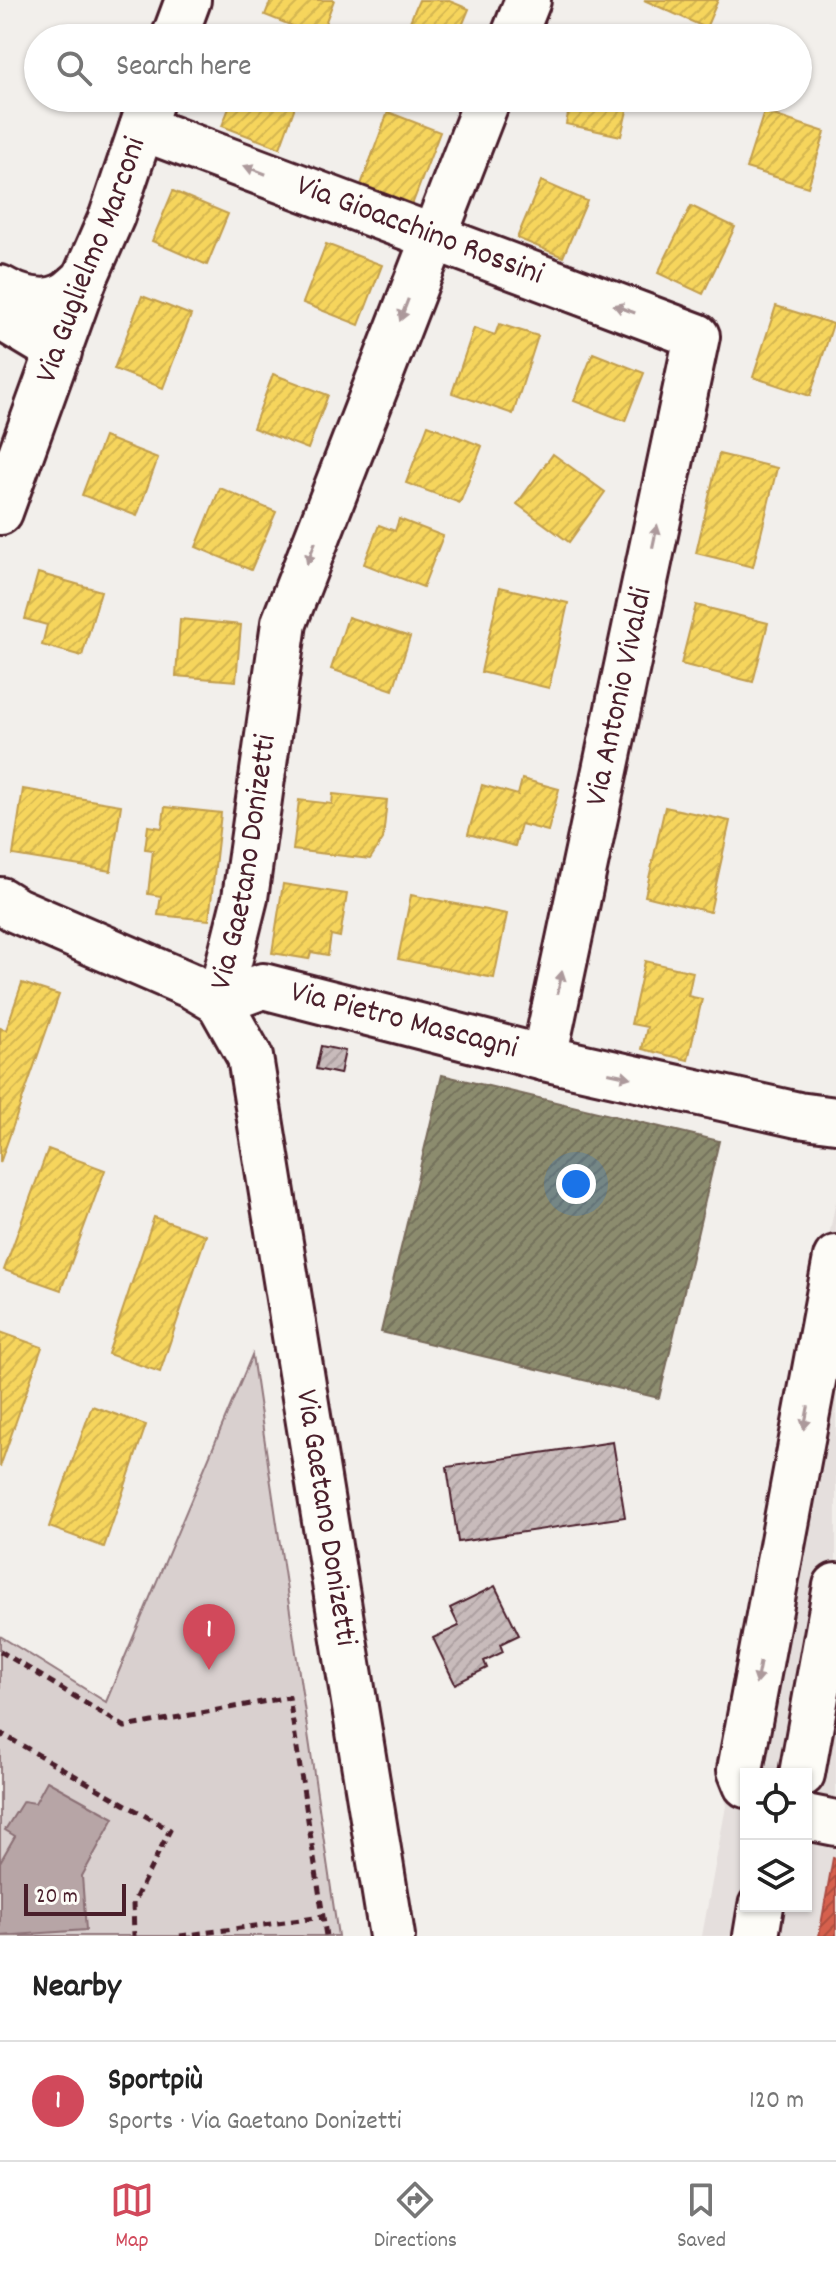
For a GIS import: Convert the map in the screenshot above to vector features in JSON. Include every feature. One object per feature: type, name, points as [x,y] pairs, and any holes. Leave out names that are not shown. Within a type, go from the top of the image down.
[{"type":"street","points":[[179,24],[188,0]]},
{"type":"street","points":[[519,24],[528,0]]},
{"type":"street","name":"Via Gaetano Donizetti","points":[[392,1936],[250,1057],[219,1002],[245,898],[284,623],[482,112]]},
{"type":"street","name":"Via Gioacchino Rossini","points":[[147,113],[432,237],[697,336]]},
{"type":"street","name":"Via Guglielmo Marconi","points":[[0,512],[84,280],[112,216],[147,113]]},
{"type":"street","points":[[2,311],[29,299],[45,301],[62,297],[84,280]]},
{"type":"street","points":[[2,311],[59,352]]},
{"type":"street","name":"Via Antonio Vivaldi","points":[[544,1058],[697,336]]},
{"type":"street","points":[[0,900],[129,961],[192,986],[219,1002]]},
{"type":"street","name":"Via Pietro Mascagni","points":[[219,1002],[263,986],[544,1058],[798,1115],[836,1120]]},
{"type":"street","points":[[740,1768],[836,1258]]},
{"type":"street","points":[[803,1768],[836,1586]]},
{"type":"street","points":[[812,1818],[836,1823]]},
{"type":"street","points":[[756,1936],[760,1912]]},
{"type":"path","points":[[0,1651],[125,1727],[289,1697],[326,1936]]},
{"type":"path","points":[[0,1738],[2,1734],[170,1830],[133,1903],[134,1936]]},
{"type":"path","points":[[180,1936],[323,1917]]},
{"type":"shaded area","points":[[836,1201],[836,1936],[702,1936],[726,1806],[719,1781]]},
{"type":"shaded area","points":[[252,1355],[338,1936],[0,1936],[0,1636],[106,1702]]},
{"type":"shaded area","points":[[47,1781],[114,1818],[82,1876],[86,1930],[0,1936],[0,1862],[15,1836],[5,1830],[23,1801],[35,1803]]},
{"type":"building: Homes","points":[[271,0],[334,0],[325,24],[288,24],[265,15]]},
{"type":"building: Homes","points":[[419,0],[447,0],[469,9],[463,24],[409,24]]},
{"type":"building: Homes","points":[[644,0],[718,0],[708,24],[697,24]]},
{"type":"building: Homes","points":[[228,112],[293,112],[280,148],[222,126]]},
{"type":"building: Homes","points":[[388,112],[440,132],[412,205],[361,185]]},
{"type":"building: Homes","points":[[568,112],[627,112],[621,136],[566,124]]},
{"type":"building: Homes","points":[[764,112],[825,132],[808,187],[746,168]]},
{"type":"building: Homes","points":[[541,181],[587,201],[563,257],[517,238]]},
{"type":"building: Homes","points":[[173,191],[228,214],[207,265],[152,241]]},
{"type":"building: Homes","points":[[691,206],[735,227],[703,294],[658,273]]},
{"type":"building: Homes","points":[[326,244],[382,265],[359,325],[303,303]]},
{"type":"building: Homes","points":[[142,296],[191,315],[163,388],[114,369]]},
{"type":"building: Homes","points":[[776,306],[833,324],[810,396],[753,377]]},
{"type":"building: Homes","points":[[499,324],[538,336],[513,414],[452,393],[474,328],[495,335]]},
{"type":"building: Homes","points":[[593,353],[644,373],[625,421],[574,401]]},
{"type":"building: Homes","points":[[273,374],[328,395],[308,449],[253,428]]},
{"type":"building: Homes","points":[[428,425],[482,446],[460,503],[406,483]]},
{"type":"building: Homes","points":[[104,437],[158,458],[137,516],[82,495]]},
{"type":"building: Homes","points":[[553,454],[605,492],[569,542],[517,504]]},
{"type":"building: Homes","points":[[719,454],[777,468],[753,567],[696,553]]},
{"type":"building: Homes","points":[[220,488],[276,512],[251,570],[196,547]]},
{"type":"building: Homes","points":[[399,519],[443,536],[423,587],[364,564],[379,525],[395,531]]},
{"type":"building: Homes","points":[[38,573],[101,591],[82,656],[42,645],[47,625],[25,619]]},
{"type":"building: Homes","points":[[500,587],[568,603],[549,688],[481,672]]},
{"type":"building: Homes","points":[[696,605],[768,623],[753,682],[681,664]]},
{"type":"building: Homes","points":[[348,617],[410,637],[393,690],[331,669]]},
{"type":"building: Homes","points":[[180,619],[241,625],[236,681],[176,676]]},
{"type":"building: Homes","points":[[522,779],[559,789],[548,831],[521,824],[515,846],[468,834],[482,785],[518,795]]},
{"type":"building: Homes","points":[[23,789],[121,805],[111,871],[13,855]]},
{"type":"building: Homes","points":[[333,794],[387,800],[383,839],[370,859],[293,850],[299,800],[332,804]]},
{"type":"building: Homes","points":[[165,807],[221,813],[209,920],[158,915],[161,896],[148,894],[153,850],[145,849],[148,826],[162,828]]},
{"type":"building: Homes","points":[[665,807],[730,821],[710,912],[645,896]]},
{"type":"building: Homes","points":[[283,884],[347,894],[340,937],[331,935],[328,955],[311,952],[309,959],[272,953]]},
{"type":"building: Homes","points":[[411,895],[507,914],[494,978],[398,959]]},
{"type":"building: Homes","points":[[645,961],[693,972],[688,996],[702,999],[688,1060],[642,1049],[647,1027],[631,1024]]},
{"type":"building: Homes","points":[[22,983],[59,995],[0,1163],[0,1028],[6,1030]]},
{"type":"building: Homes","points":[[48,1149],[105,1170],[61,1290],[4,1270]]},
{"type":"building: Homes","points":[[154,1217],[206,1235],[160,1372],[108,1354]]},
{"type":"building: Homes","points":[[0,1332],[42,1347],[0,1467]]},
{"type":"building: Homes","points":[[92,1406],[146,1425],[104,1547],[49,1527]]},
{"type":"building: Shops","points":[[833,1858],[836,1859],[836,1936],[819,1936]]},
{"type":"building: Industry","points":[[442,1075],[719,1141],[659,1398],[381,1332]]},
{"type":"building: Other","points":[[321,1046],[345,1051],[340,1074],[316,1069]]},
{"type":"building: Other","points":[[613,1442],[625,1517],[458,1542],[447,1467]]},
{"type":"building: Other","points":[[495,1586],[519,1635],[500,1644],[503,1652],[484,1661],[487,1668],[455,1684],[433,1638],[459,1626],[450,1608]]},
{"type":"place","name":"Sportpiù","points":[[209,1670]]}]
